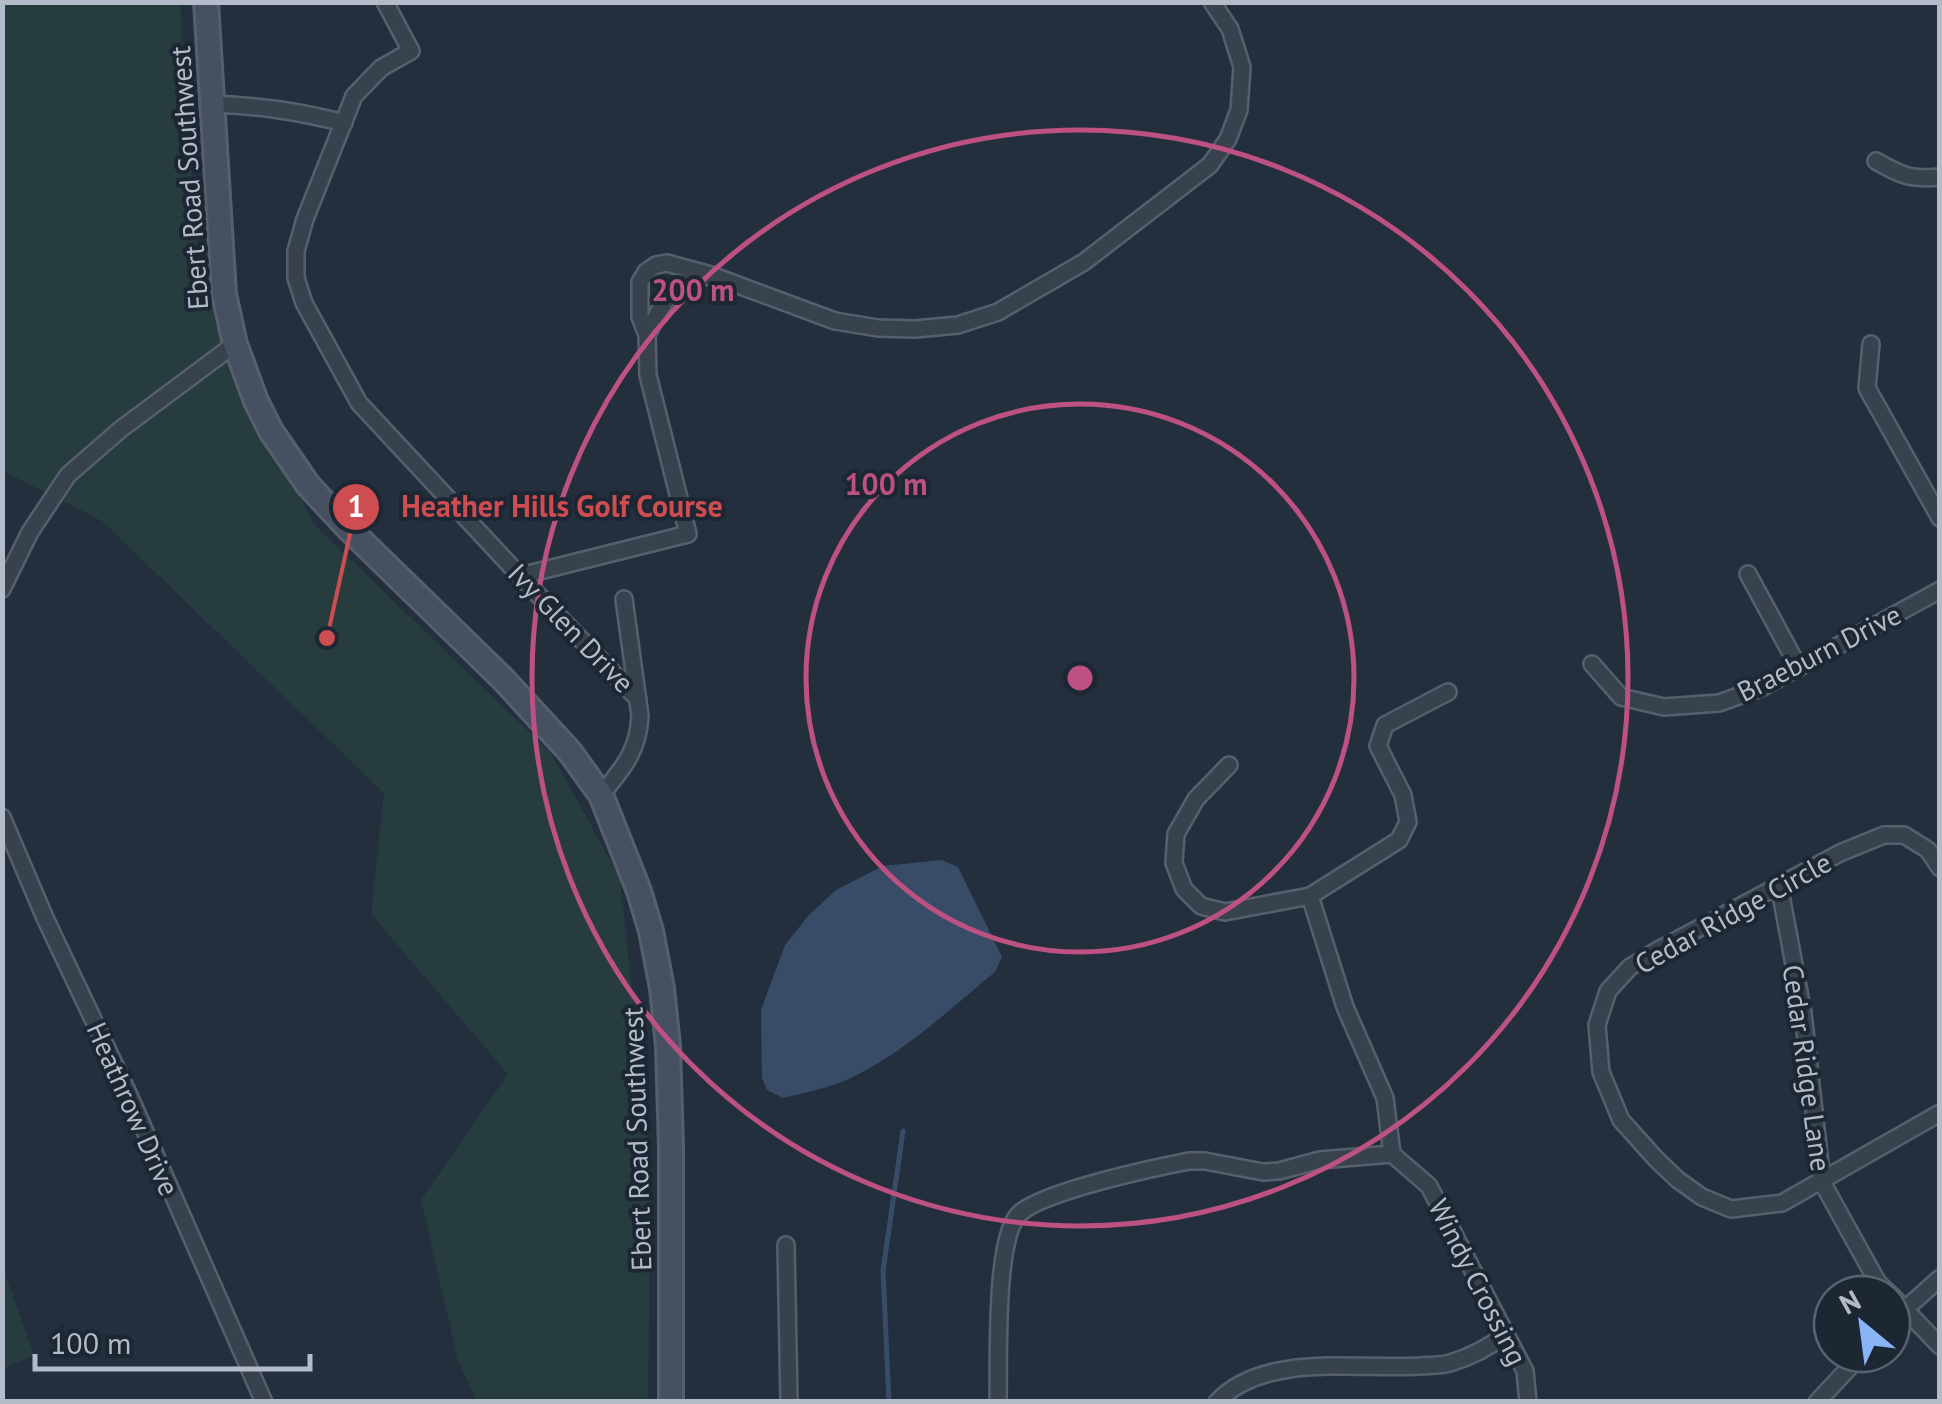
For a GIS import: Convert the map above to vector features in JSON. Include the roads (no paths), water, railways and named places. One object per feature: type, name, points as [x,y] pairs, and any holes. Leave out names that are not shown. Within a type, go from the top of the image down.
[{"type":"main road","name":"Ebert Road Southwest","points":[[206,2],[224,294],[234,344],[256,402],[308,485],[503,678],[570,752],[601,796],[639,891],[662,988],[668,1046],[670,1402]]},
{"type":"street","name":"Ivy Glen Drive","points":[[385,2],[411,50],[382,68],[354,96],[296,251],[296,278],[304,303],[359,403],[638,699]]},
{"type":"street","points":[[520,576],[688,534],[648,374],[647,334],[640,316],[640,282],[646,272],[667,262],[835,322],[878,328],[958,325],[998,312],[1084,262],[1210,165],[1228,139],[1239,110],[1242,67],[1230,29],[1212,2]]},
{"type":"street","points":[[213,104],[264,106],[344,123]]},
{"type":"street","points":[[1876,160],[1900,175],[1940,177]]},
{"type":"street","points":[[647,334],[670,293],[682,283],[710,275]]},
{"type":"street","points":[[2,589],[30,532],[68,475],[121,429],[234,344]]},
{"type":"street","points":[[1872,344],[1867,388],[1940,518]]},
{"type":"street","points":[[1748,574],[1799,668]]},
{"type":"street","name":"Braeburn Drive","points":[[1592,664],[1621,698],[1664,707],[1719,703],[1762,688],[1940,590]]},
{"type":"street","name":"Ivy Glen Drive","points":[[624,599],[638,699]]},
{"type":"street","points":[[1229,765],[1196,799],[1176,834],[1174,862],[1184,889],[1201,906],[1225,912],[1310,896],[1398,840],[1408,822],[1403,796],[1378,746],[1386,725],[1448,692]]},
{"type":"street","points":[[601,796],[634,752],[639,734],[638,699]]},
{"type":"street","name":"Heathrow Drive","points":[[2,817],[264,1402]]},
{"type":"street","name":"Cedar Ridge Circle","points":[[1940,868],[1928,850],[1904,836],[1884,835],[1840,853],[1630,967],[1608,991],[1597,1024],[1601,1072],[1621,1120],[1678,1180],[1702,1197],[1731,1209],[1782,1203],[1940,1113]]},
{"type":"street","name":"Cedar Ridge Lane","points":[[1780,884],[1803,1014],[1822,1182],[1874,1274]]},
{"type":"street","points":[[998,1402],[1003,1258],[1009,1233],[1020,1212],[1075,1189],[1189,1161],[1263,1172],[1320,1160],[1392,1154],[1385,1098],[1345,1007],[1310,896]]},
{"type":"street","name":"Windy Crossing","points":[[1392,1154],[1429,1186],[1525,1371],[1528,1402]]},
{"type":"street","points":[[786,1245],[789,1402]]},
{"type":"street","points":[[1912,1292],[1940,1278]]},
{"type":"street","name":"Cedar Ridge Lane","points":[[1912,1317],[1940,1346]]},
{"type":"street","points":[[1217,1402],[1233,1387],[1289,1369],[1447,1364],[1488,1348],[1505,1335]]},
{"type":"street","points":[[1817,1402],[1843,1374]]},
{"type":"water","points":[[942,860],[958,867],[1002,957],[995,972],[911,1040],[857,1075],[783,1098],[767,1090],[762,1078],[761,1010],[785,945],[836,890],[883,866]]},
{"type":"waterway","points":[[889,1402],[883,1271],[903,1131]]},
{"type":"place","name":"Heather Hills Golf Course","points":[[327,638]]}]
